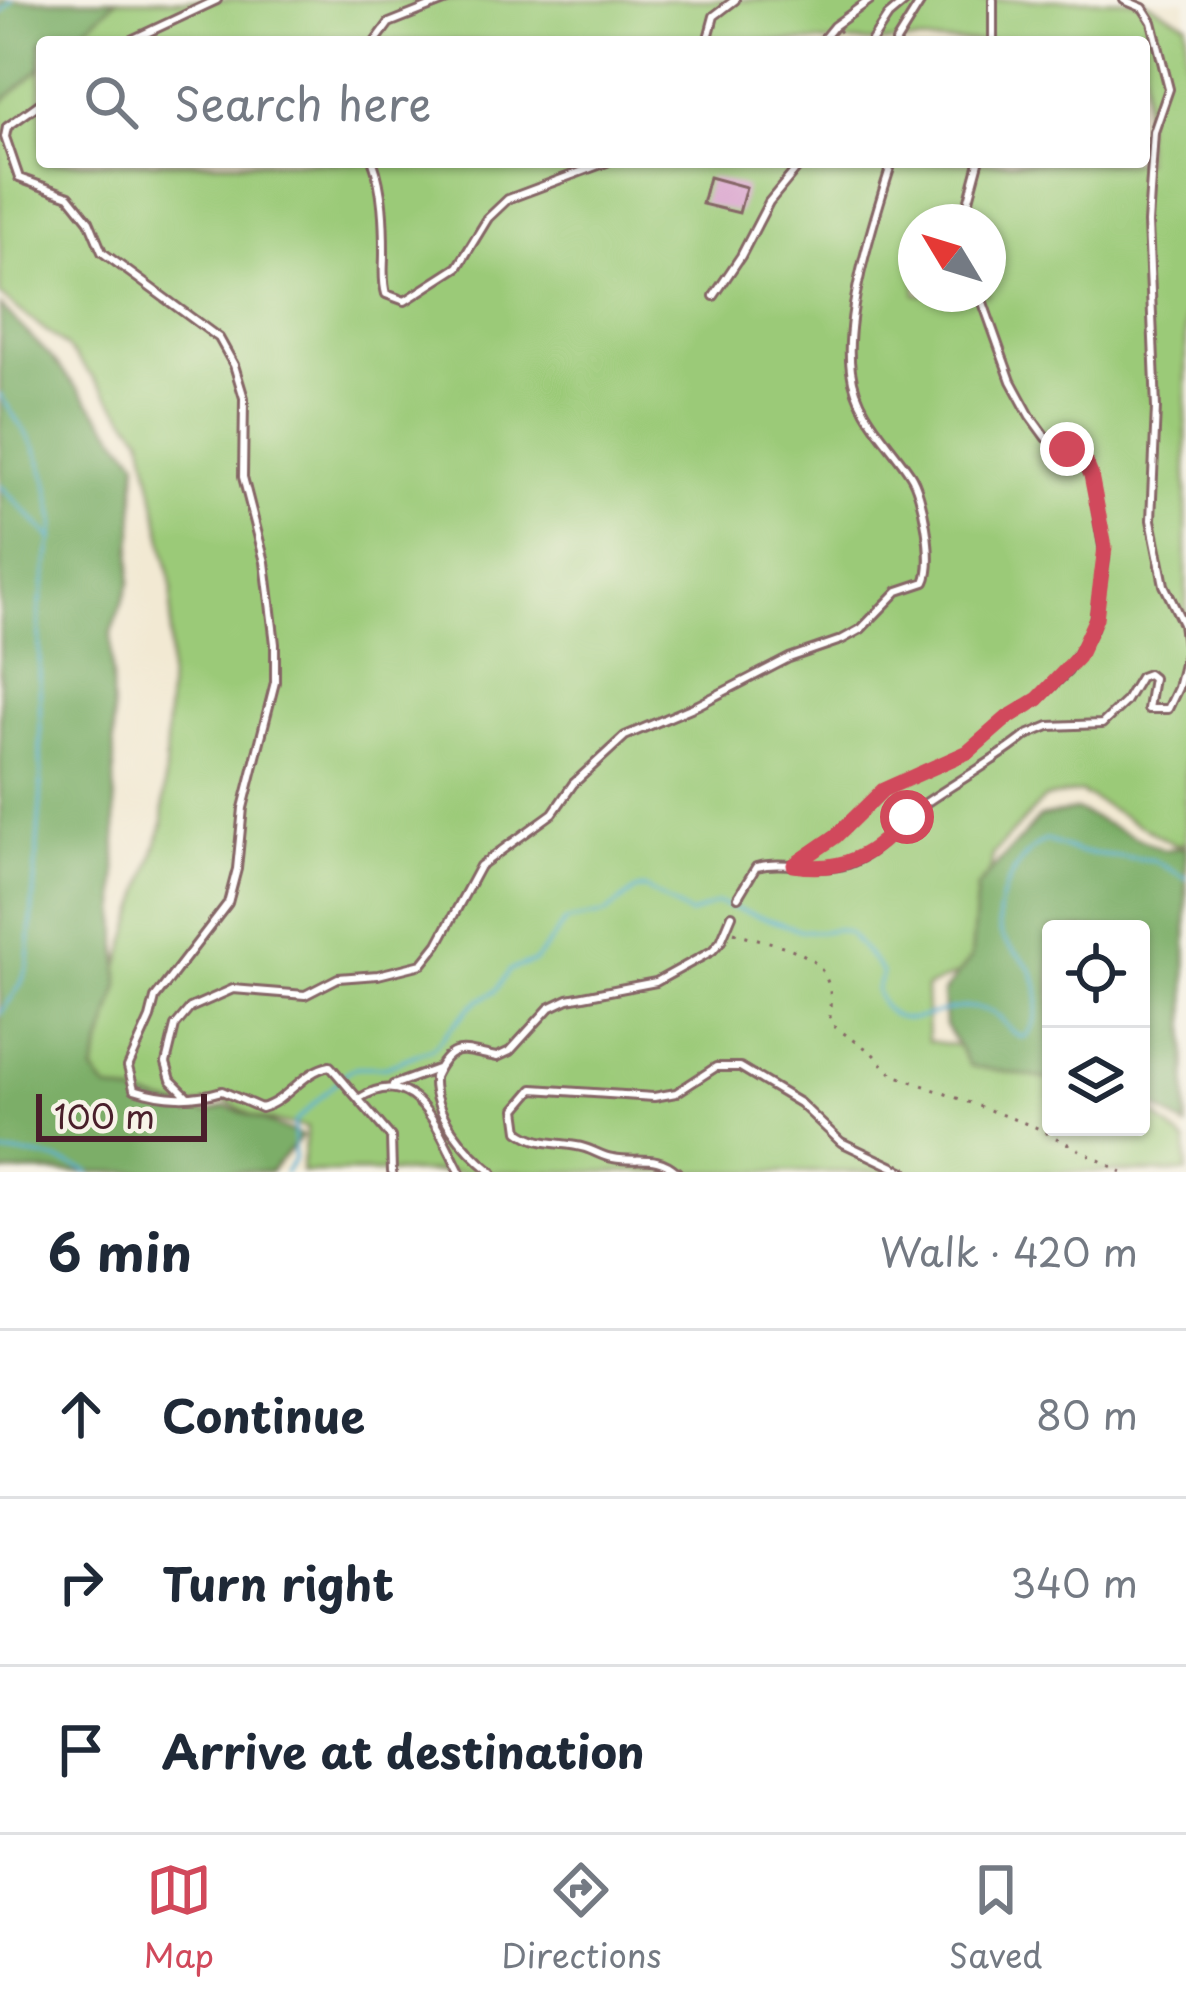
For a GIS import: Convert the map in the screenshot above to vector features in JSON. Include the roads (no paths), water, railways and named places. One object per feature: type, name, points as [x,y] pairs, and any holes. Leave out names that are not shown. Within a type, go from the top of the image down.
[{"type":"lane","points":[[140,36],[217,0]]},
{"type":"lane","points":[[379,36],[389,22],[447,0]]},
{"type":"lane","points":[[709,36],[714,16],[735,0]]},
{"type":"lane","points":[[826,36],[870,0]]},
{"type":"lane","points":[[875,36],[887,16],[907,0]]},
{"type":"lane","points":[[900,36],[922,0]]},
{"type":"lane","points":[[992,0],[993,36]]},
{"type":"lane","points":[[1124,0],[1142,8],[1152,22],[1169,89],[1154,132],[1148,223],[1156,408],[1151,520],[1164,585],[1183,624],[1186,645]]},
{"type":"lane","points":[[36,106],[7,128],[4,136],[19,178],[69,196],[89,221],[102,252],[219,338],[234,365],[247,411],[243,477],[265,562],[275,682],[243,808],[228,903],[165,980],[128,1067],[128,1079],[134,1089],[199,1098],[222,1091],[261,1108],[289,1094],[313,1071],[324,1066],[334,1069],[391,1137],[392,1172]]},
{"type":"lane","points":[[375,168],[382,220],[382,280],[386,294],[405,301],[458,267],[488,218],[508,200],[591,168]]},
{"type":"lane","points":[[714,296],[769,202],[797,168]]},
{"type":"lane","points":[[186,1095],[171,1080],[166,1063],[175,1026],[190,1008],[233,989],[305,995],[338,978],[378,975],[422,964],[480,866],[553,813],[573,784],[625,736],[789,658],[841,640],[861,629],[898,591],[925,582],[929,564],[918,492],[911,475],[870,425],[850,368],[858,286],[890,168]]},
{"type":"lane","points":[[969,204],[978,168]]},
{"type":"lane","points":[[794,865],[836,836],[883,790],[957,758],[1038,699],[1068,670],[1094,628],[1105,558],[1091,475],[1078,455],[1046,438],[1030,416],[1011,381],[986,312]]},
{"type":"lane","points":[[738,897],[756,868],[824,868],[866,856],[907,817],[1027,735],[1049,726],[1102,724],[1125,702],[1140,677],[1148,674],[1153,678],[1148,709],[1168,709],[1186,656]]},
{"type":"lane","points":[[360,1098],[437,1069],[452,1053],[466,1048],[497,1058],[511,1051],[538,1016],[568,999],[656,982],[712,951],[732,915]]},
{"type":"lane","points":[[677,1172],[665,1161],[607,1158],[582,1147],[527,1138],[520,1131],[516,1109],[533,1090],[654,1097],[676,1093],[716,1067],[740,1067],[800,1103],[841,1142],[904,1172]]},
{"type":"lane","points":[[437,1069],[436,1102],[468,1149],[492,1172]]},
{"type":"lane","points":[[394,1085],[441,1130],[460,1172]]},
{"type":"waterway","points":[[0,14],[12,0]]},
{"type":"waterway","points":[[0,395],[35,447],[55,523],[39,610],[41,796],[28,966],[0,1014]]},
{"type":"waterway","points":[[0,485],[53,540]]},
{"type":"waterway","points":[[285,1172],[294,1160],[294,1123],[347,1072],[356,1067],[385,1067],[433,1048],[472,1005],[496,990],[510,970],[535,961],[566,921],[605,914],[636,890],[645,888],[690,915],[717,903],[801,930],[849,933],[879,968],[882,974],[876,990],[894,1016],[918,1018],[977,1008],[994,1014],[1024,1038],[1036,1017],[1036,983],[1028,965],[1003,938],[999,912],[1008,883],[1036,846],[1046,840],[1078,852],[1153,860],[1186,878]]},
{"type":"waterway","points":[[0,1154],[46,1157],[90,1172]]}]
